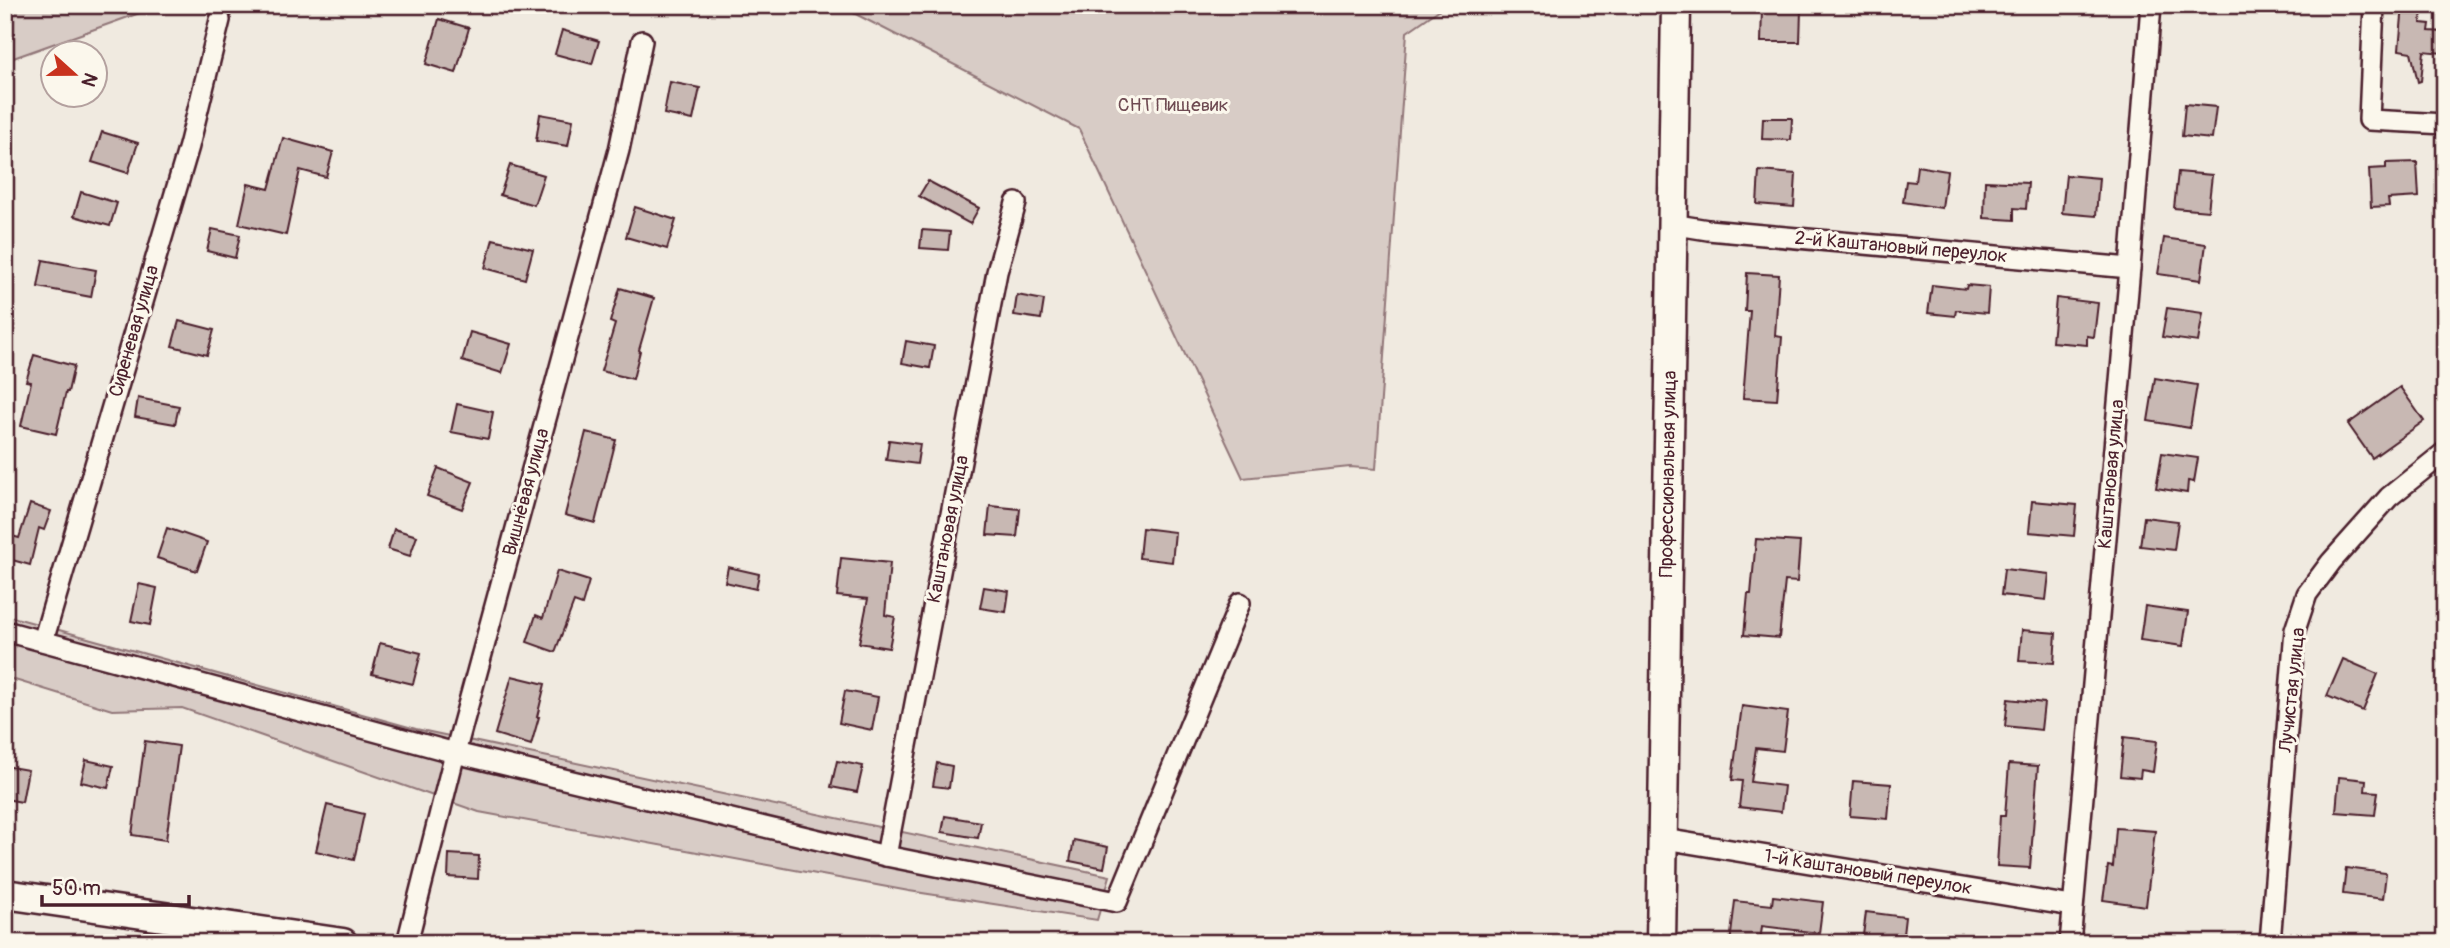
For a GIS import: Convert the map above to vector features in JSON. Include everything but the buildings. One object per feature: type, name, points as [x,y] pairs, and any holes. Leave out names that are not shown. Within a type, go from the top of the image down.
[{"type":"street","name":"Профессиональная улица","points":[[1661,943],[1676,5]]},
{"type":"street","name":"Каштановая улица","points":[[2070,943],[2071,906],[2130,268],[2151,5]]},
{"type":"street","points":[[2374,5],[2370,120],[2445,124]]},
{"type":"street","name":"Сиреневая улица","points":[[43,641],[189,145],[220,19]]},
{"type":"street","name":"Вишнёвая улица","points":[[407,943],[455,753],[615,164],[642,41]]},
{"type":"street","name":"Каштановая улица","points":[[886,856],[997,272],[1016,203]]},
{"type":"street","name":"2-й Каштановый переулок","points":[[1671,224],[1707,230],[2130,268]]},
{"type":"street","name":"Лучистая улица","points":[[2270,943],[2295,630],[2307,594],[2331,562],[2389,497],[2445,452]]},
{"type":"street","points":[[5,631],[455,753],[886,856],[1117,902],[1240,603]]},
{"type":"street","name":"1-й Каштановый переулок","points":[[1664,839],[2071,906]]},
{"type":"street","points":[[5,894],[265,937],[343,943]]},
{"type":"green space","points":[[5,5],[162,5],[69,38],[38,38],[38,49],[5,61]]},
{"type":"green space","name":"СНТ Пищевик","points":[[838,5],[1446,5],[1407,32],[1376,469],[1350,467],[1243,478],[1079,129]]},
{"type":"green space","points":[[5,615],[416,729],[1110,876],[1097,920],[909,891],[479,812],[182,708],[112,710],[5,677]]}]
